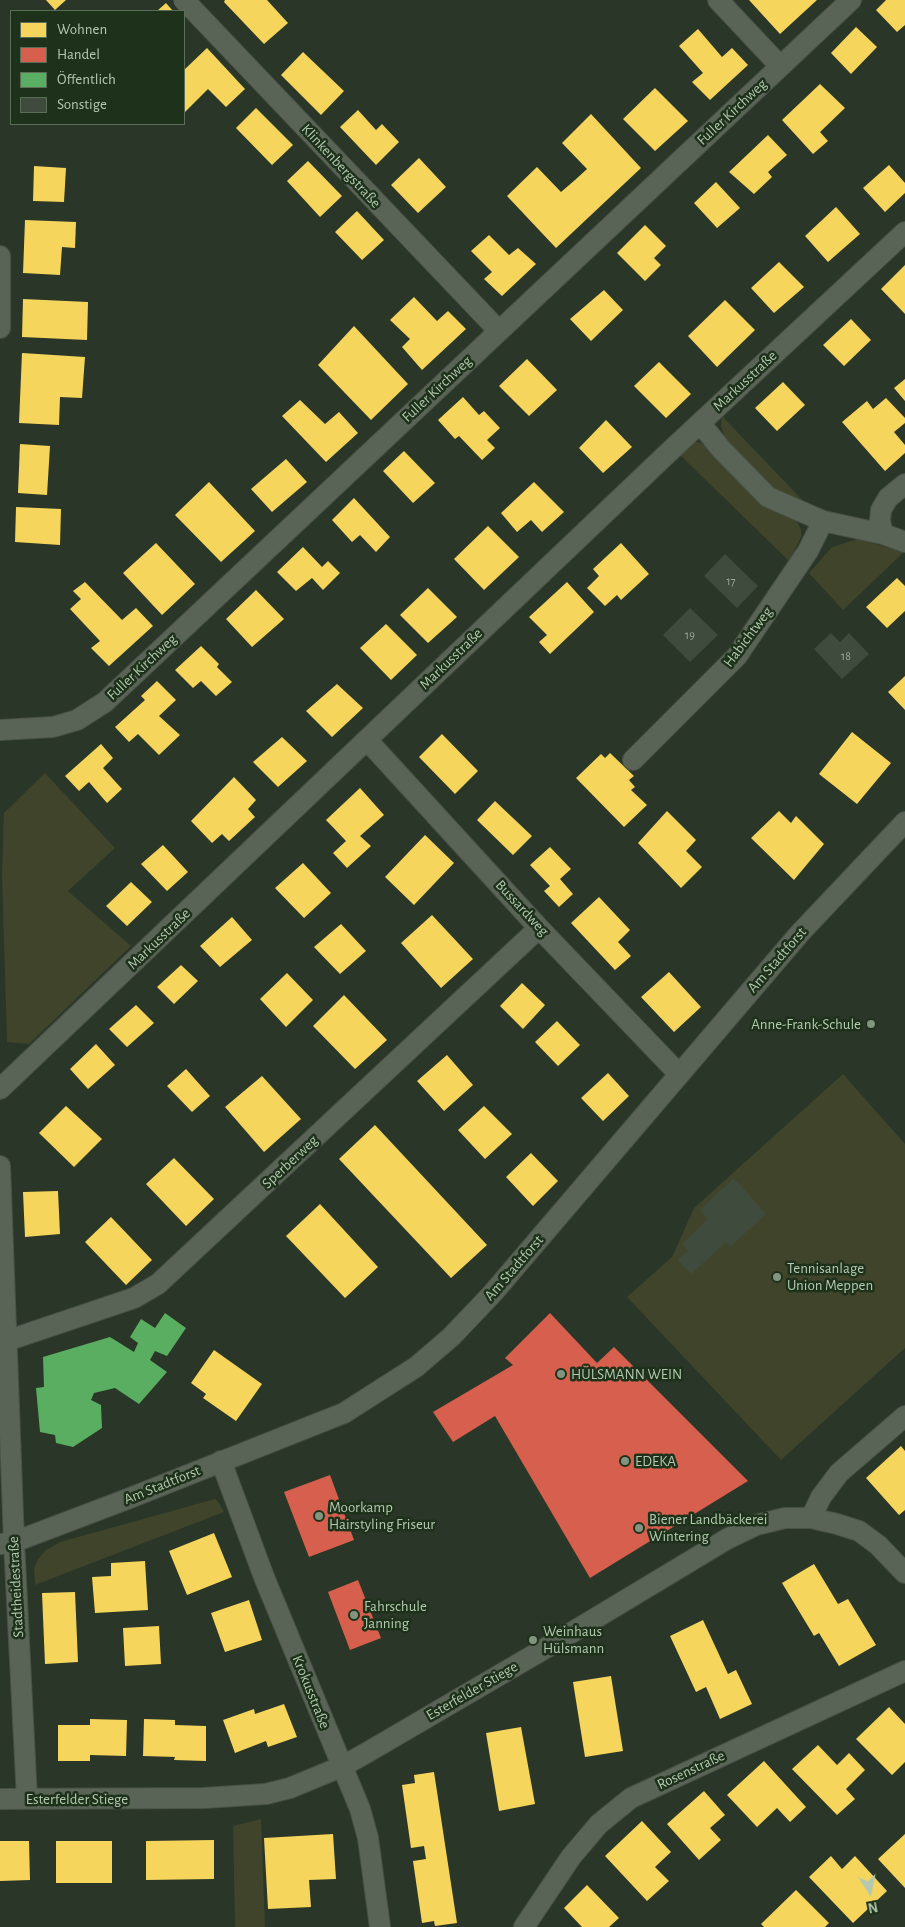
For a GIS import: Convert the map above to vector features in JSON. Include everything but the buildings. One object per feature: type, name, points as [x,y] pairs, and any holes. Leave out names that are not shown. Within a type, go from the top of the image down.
[{"type":"street","name":"Klinkenbergstraße","points":[[184,0],[499,331]]},
{"type":"street","points":[[718,0],[780,66]]},
{"type":"street","name":"Fuller Kirchweg","points":[[0,730],[53,727],[77,720],[105,702],[851,0]]},
{"type":"street","name":"Markusstraße","points":[[0,1089],[700,423],[905,232]]},
{"type":"street","points":[[0,256],[0,328]]},
{"type":"street","points":[[700,423],[737,467],[768,497],[823,521],[883,534],[905,542]]},
{"type":"street","points":[[883,534],[880,521],[881,510],[888,498],[905,484]]},
{"type":"street","name":"Habichtweg","points":[[633,760],[737,656],[808,551],[823,521]]},
{"type":"street","name":"Bussardweg","points":[[367,740],[539,928],[679,1074]]},
{"type":"street","name":"Am Stadtforst","points":[[7,1543],[344,1413],[416,1366],[451,1337],[492,1294],[800,933],[905,822]]},
{"type":"street","name":"Sperberweg","points":[[4,1342],[134,1298],[158,1284],[539,928]]},
{"type":"street","name":"Stadtheidestraße","points":[[0,1166],[7,1543],[27,1799]]},
{"type":"street","points":[[811,1518],[821,1497],[839,1473],[905,1416]]},
{"type":"street","name":"Krokusstraße","points":[[221,1462],[264,1577],[360,1809],[368,1838],[380,1927]]},
{"type":"street","name":"Esterfelder Stiege","points":[[0,1799],[242,1797],[290,1788],[343,1766],[556,1642],[727,1539],[756,1525],[785,1518],[811,1518],[859,1531],[878,1545],[905,1573]]},
{"type":"street","name":"Rosenstraße","points":[[524,1927],[571,1857],[599,1824],[631,1798],[905,1671]]},
{"type":"green space","points":[[722,416],[809,507],[779,494],[726,441],[721,426]]},
{"type":"green space","points":[[698,442],[706,446],[733,477],[766,505],[794,518],[798,523],[801,537],[789,561],[678,453],[689,443]]},
{"type":"green space","points":[[858,539],[904,552],[843,610],[809,573],[832,547]]},
{"type":"green space","points":[[45,773],[115,848],[68,891],[131,946],[29,1044],[7,1042],[2,874],[4,813]]},
{"type":"green space","name":"Tennisanlage Union Meppen","points":[[843,1074],[905,1144],[905,1348],[781,1460],[627,1297],[672,1257],[694,1208]]},
{"type":"green space","points":[[215,1499],[224,1512],[35,1585],[34,1568],[38,1559],[46,1550],[60,1542]]},
{"type":"green space","points":[[261,1819],[265,1927],[235,1927],[233,1826]]},
{"type":"place","name":"Anne-Frank-Schule","points":[[871,1024]]},
{"type":"place","name":"Tennisanlage Union Meppen","points":[[777,1277]]},
{"type":"place","name":"HÜLSMANN WEIN","points":[[561,1374]]},
{"type":"place","name":"EDEKA","points":[[625,1461]]},
{"type":"place","name":"Moorkamp Hairstyling Friseur","points":[[319,1516]]},
{"type":"place","name":"Biener Landbäckerei Wintering","points":[[639,1528]]},
{"type":"place","name":"Fahrschule Janning","points":[[354,1615]]},
{"type":"place","name":"Weinhaus Hülsmann","points":[[533,1640]]}]
